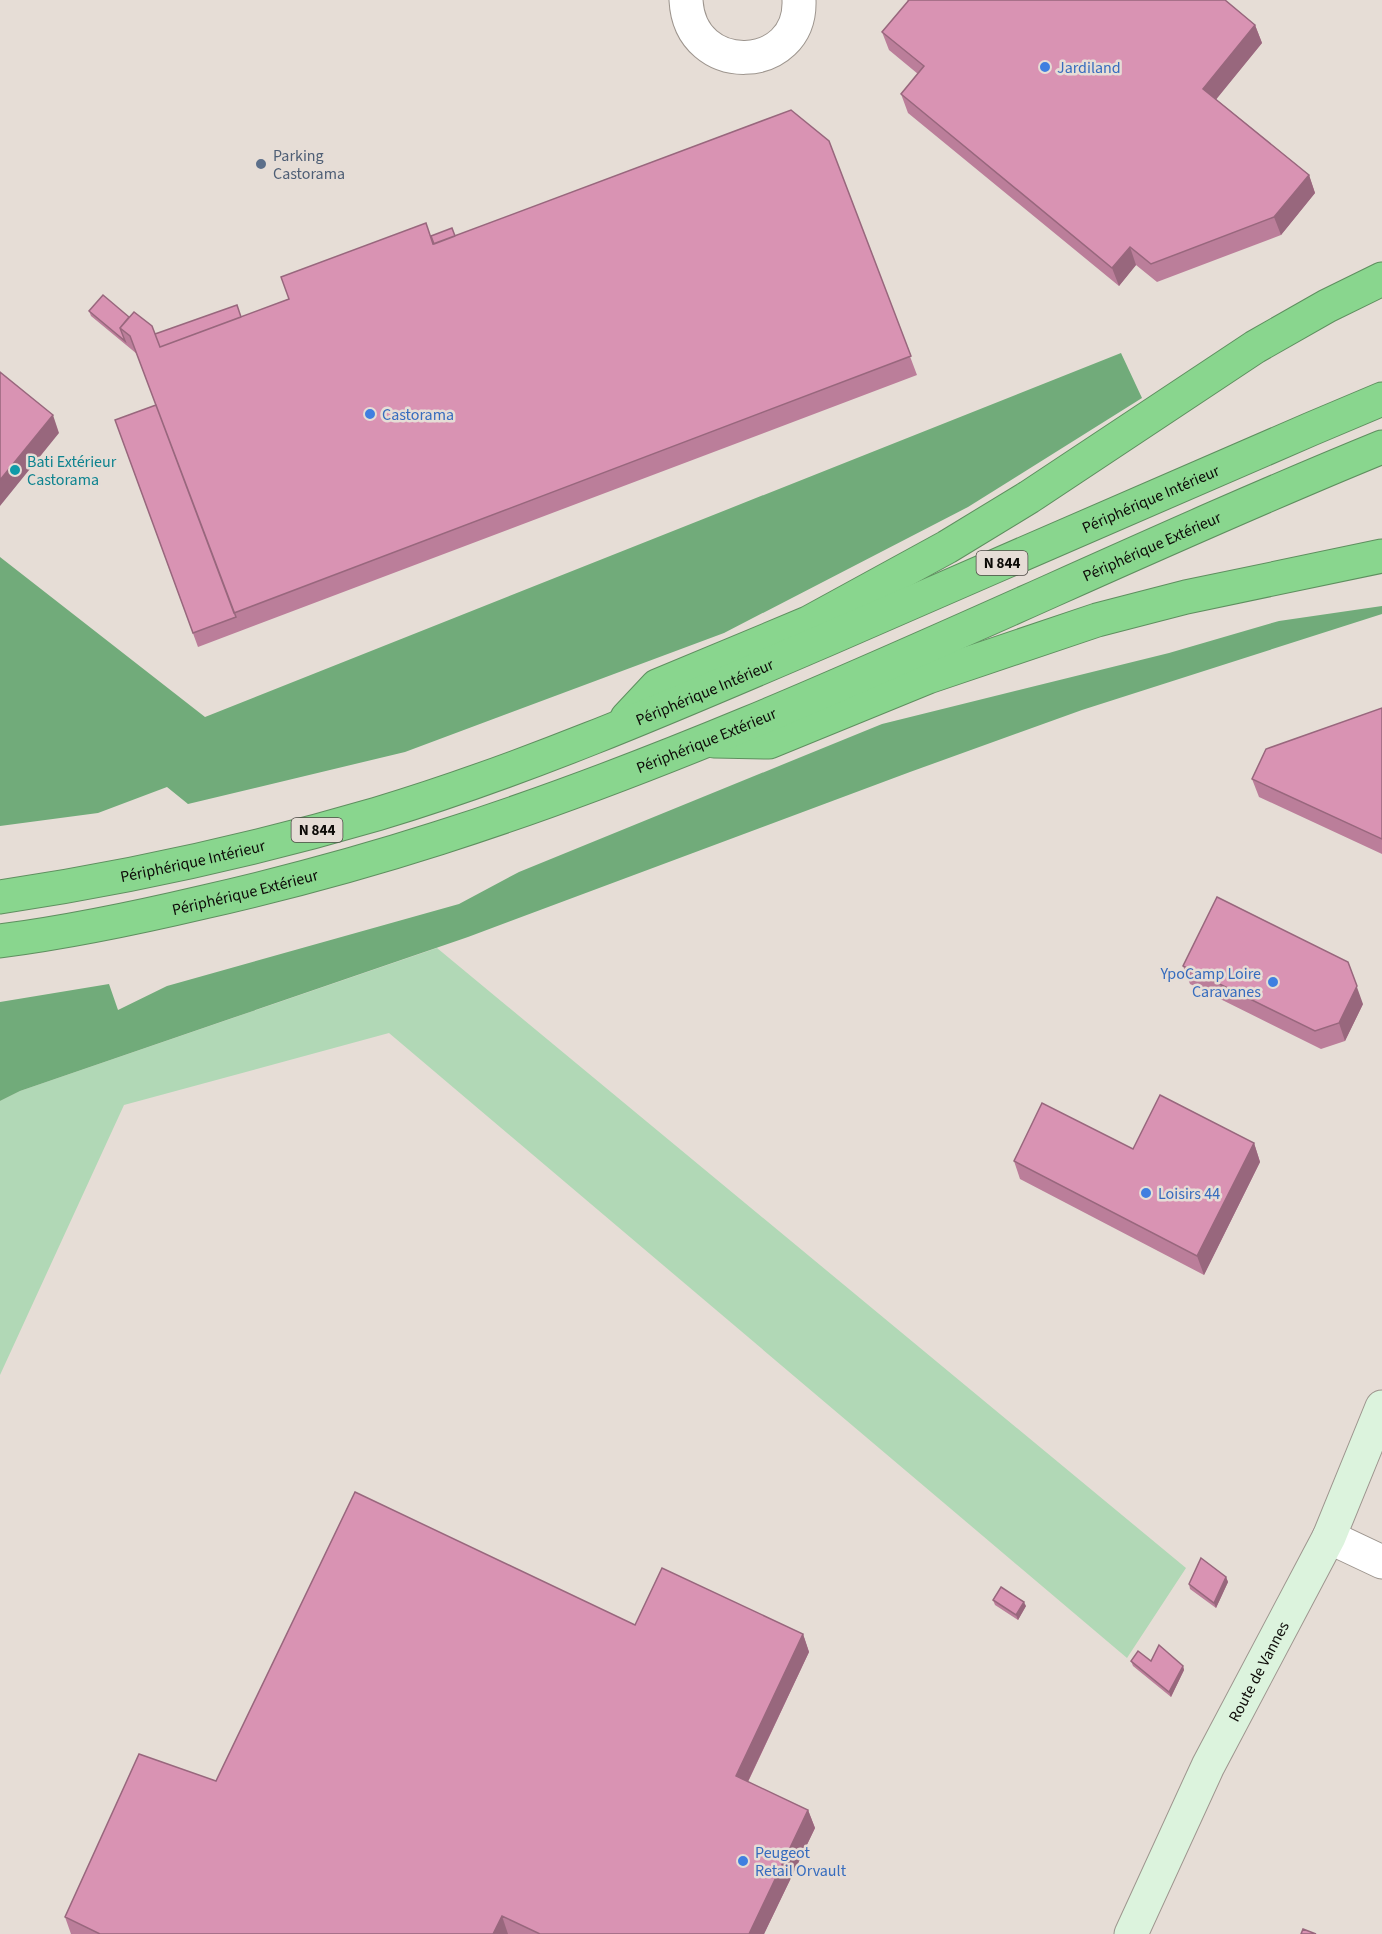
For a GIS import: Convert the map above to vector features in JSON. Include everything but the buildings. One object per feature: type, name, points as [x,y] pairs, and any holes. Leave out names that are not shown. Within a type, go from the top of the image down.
[{"type":"highway","points":[[621,725],[657,686],[808,623],[947,547],[1029,497],[1255,347],[1327,306],[1382,279]]},
{"type":"highway","name":"Périphérique Intérieur","points":[[0,897],[143,872],[299,836],[379,813],[517,767],[740,677],[1382,399]]},
{"type":"highway","name":"Périphérique Extérieur","points":[[0,941],[148,915],[258,890],[353,865],[530,807],[704,741],[918,649],[1169,536],[1382,447]]},
{"type":"highway","points":[[704,741],[769,742],[928,677],[1097,620],[1186,597],[1382,556]]},
{"type":"main road","name":"Route de Vannes","points":[[1131,1934],[1209,1766],[1329,1537],[1382,1407]]},
{"type":"street","points":[[686,0],[691,26],[704,43],[723,55],[744,58],[765,54],[782,42],[795,25],[800,0]]},
{"type":"street","points":[[1329,1537],[1382,1562]]},
{"type":"green space","points":[[1121,353],[1142,398],[968,507],[724,633],[405,752],[188,804],[167,787],[98,813],[0,826],[0,557],[205,717]]},
{"type":"green space","points":[[1382,606],[1382,614],[1082,710],[468,937],[20,1091],[0,1101],[0,1002],[109,984],[118,1010],[167,986],[459,904],[519,872],[882,724],[1169,653],[1279,621]]},
{"type":"green space","points":[[437,948],[1186,1568],[1127,1658],[389,1033],[124,1105],[0,1375],[0,1101],[20,1091]]},
{"type":"place","name":"Jardiland","points":[[1045,67]]},
{"type":"place","name":"Parking Castorama","points":[[261,164]]},
{"type":"place","name":"Castorama","points":[[370,414]]},
{"type":"place","name":"Bati Extérieur Castorama","points":[[15,470]]},
{"type":"place","name":"YpoCamp Loire Caravanes","points":[[1273,982]]},
{"type":"place","name":"Loisirs 44","points":[[1146,1193]]},
{"type":"place","name":"Peugeot Retail Orvault","points":[[743,1861]]}]
